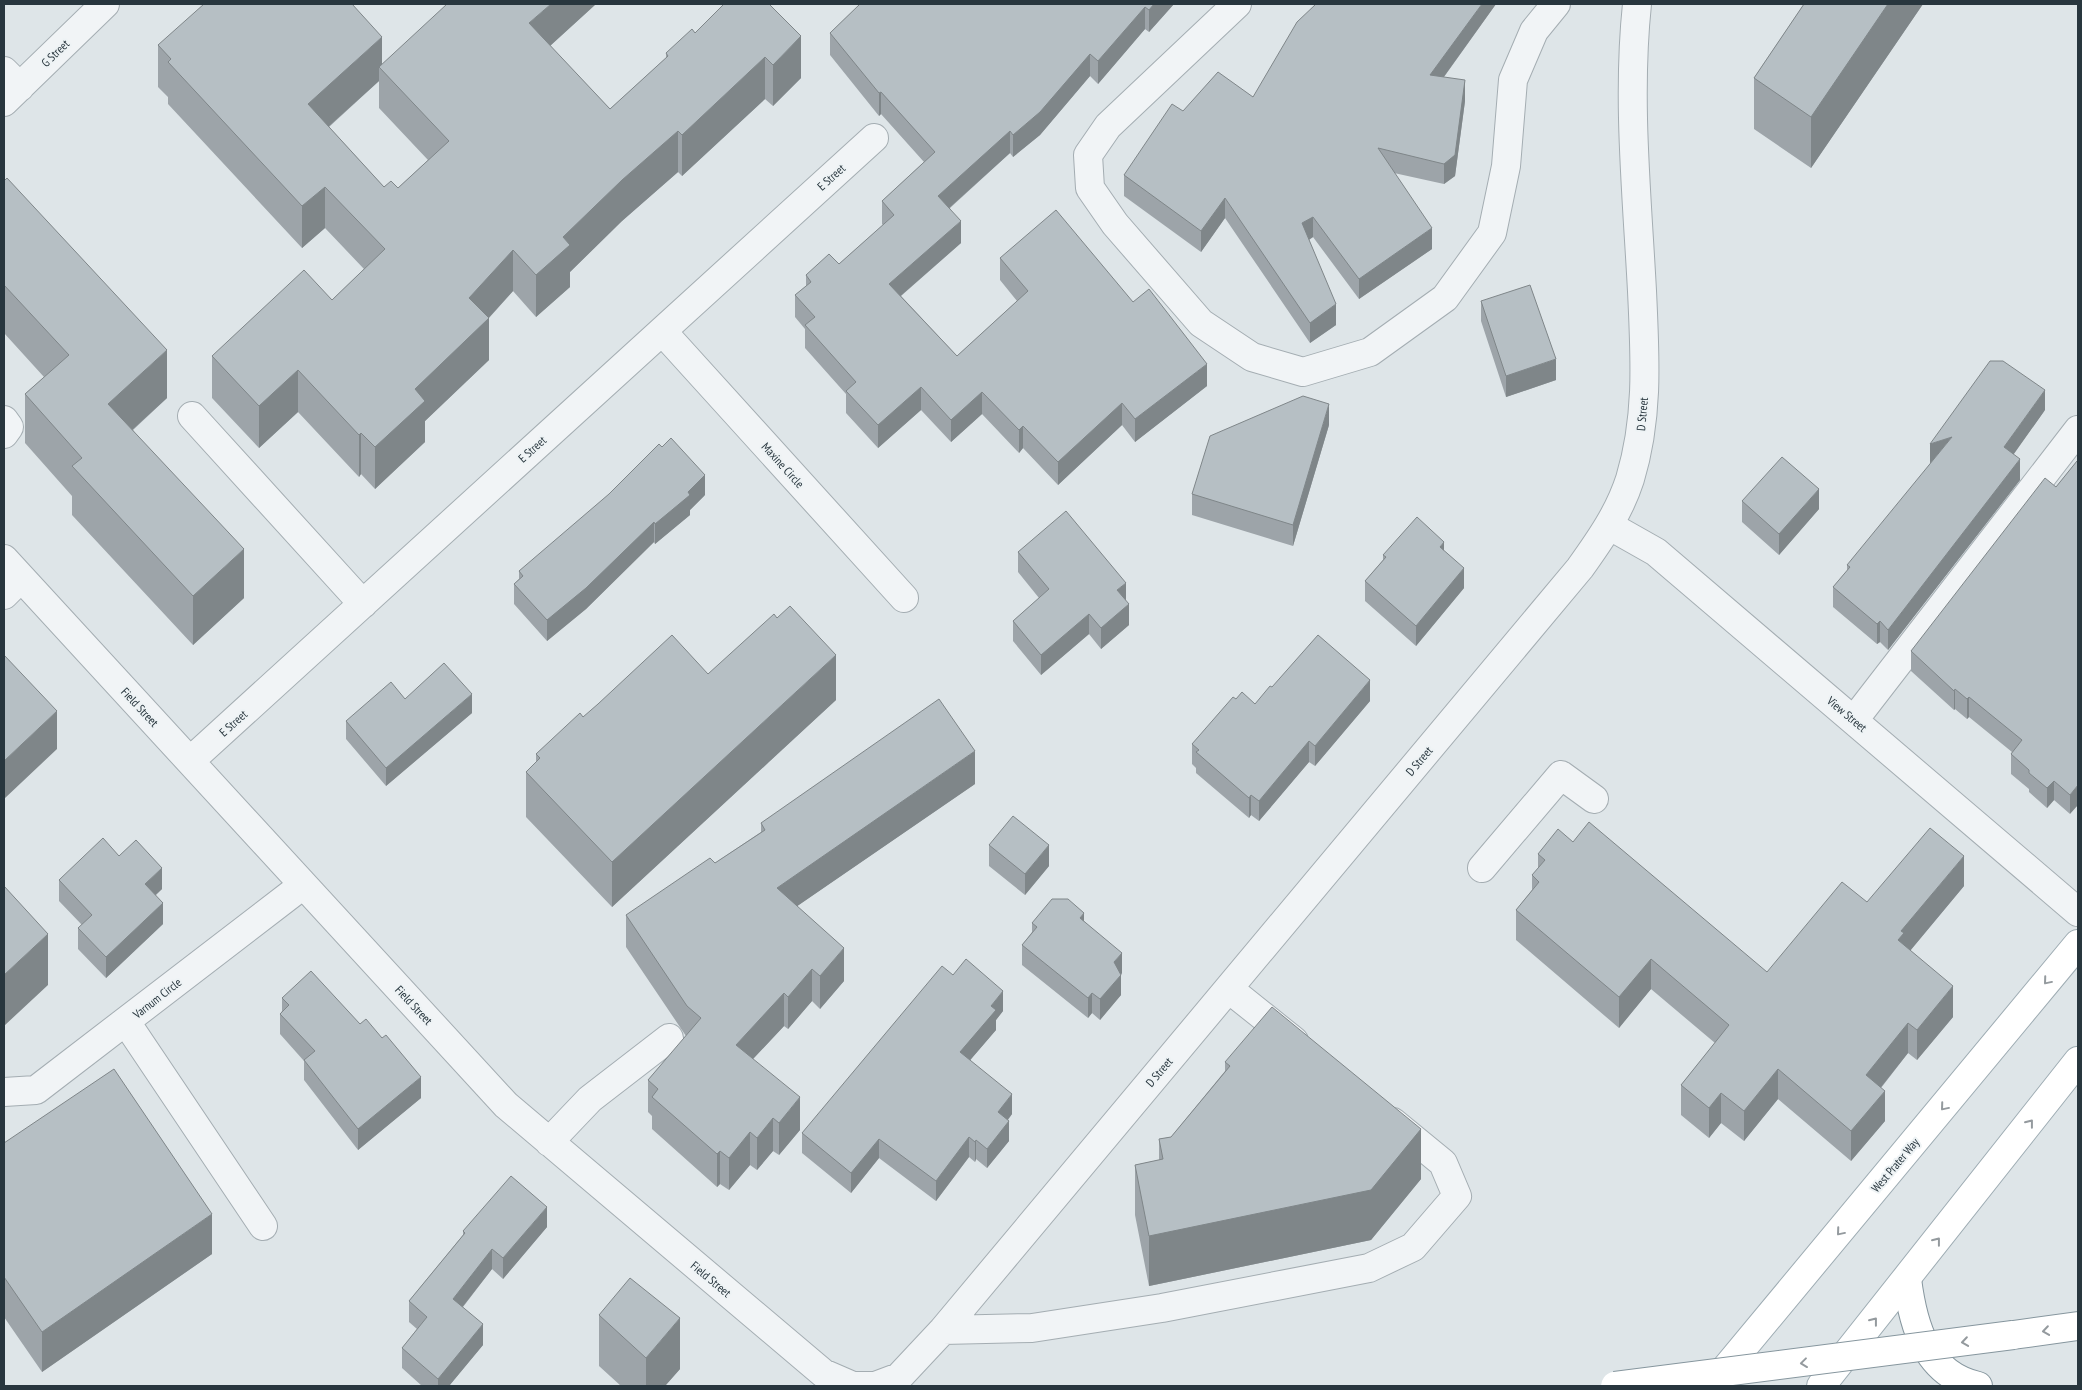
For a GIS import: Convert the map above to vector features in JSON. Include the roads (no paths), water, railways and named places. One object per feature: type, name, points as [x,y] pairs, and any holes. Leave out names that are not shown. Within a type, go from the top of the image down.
[{"type":"main road","name":"West Prater Way","points":[[1711,1386],[2078,944]]},
{"type":"main road","points":[[1821,1386],[2078,1061]]},
{"type":"main road","points":[[1907,1279],[1910,1303],[1921,1339],[1934,1360],[1964,1383],[1978,1386]]},
{"type":"main road","points":[[1615,1386],[2013,1336],[2078,1326]]},
{"type":"street","name":"G Street","points":[[9,87],[105,4]]},
{"type":"street","points":[[1237,4],[1108,126],[1088,155],[1090,188],[1115,224],[1201,323],[1252,357],[1303,372],[1370,352],[1444,298],[1492,233],[1506,166],[1513,80],[1534,31],[1556,4]]},
{"type":"street","name":"D Street","points":[[875,1386],[899,1377],[943,1330],[1580,568],[1610,526],[1629,481],[1642,430],[1645,368],[1632,77],[1637,4]]},
{"type":"street","name":"E Street","points":[[190,762],[874,138]]},
{"type":"street","name":"Maxine Circle","points":[[662,331],[904,598]]},
{"type":"street","points":[[192,416],[363,604]]},
{"type":"street","points":[[4,420],[9,428],[4,434]]},
{"type":"street","points":[[1854,720],[2078,430]]},
{"type":"street","name":"View Street","points":[[1610,526],[1656,552],[2078,912]]},
{"type":"street","name":"Field Street","points":[[10,577],[190,762],[506,1105],[823,1373],[853,1386],[875,1386]]},
{"type":"street","points":[[1482,868],[1561,775],[1594,799]]},
{"type":"street","name":"Varnum Circle","points":[[4,1092],[36,1090],[303,885]]},
{"type":"street","points":[[1229,989],[1312,1056]]},
{"type":"street","points":[[126,1022],[263,1226]]},
{"type":"street","points":[[549,1142],[590,1099],[669,1038]]},
{"type":"street","points":[[943,1330],[1032,1328],[1162,1308],[1369,1268],[1413,1247],[1457,1196],[1443,1163],[1374,1106]]}]
